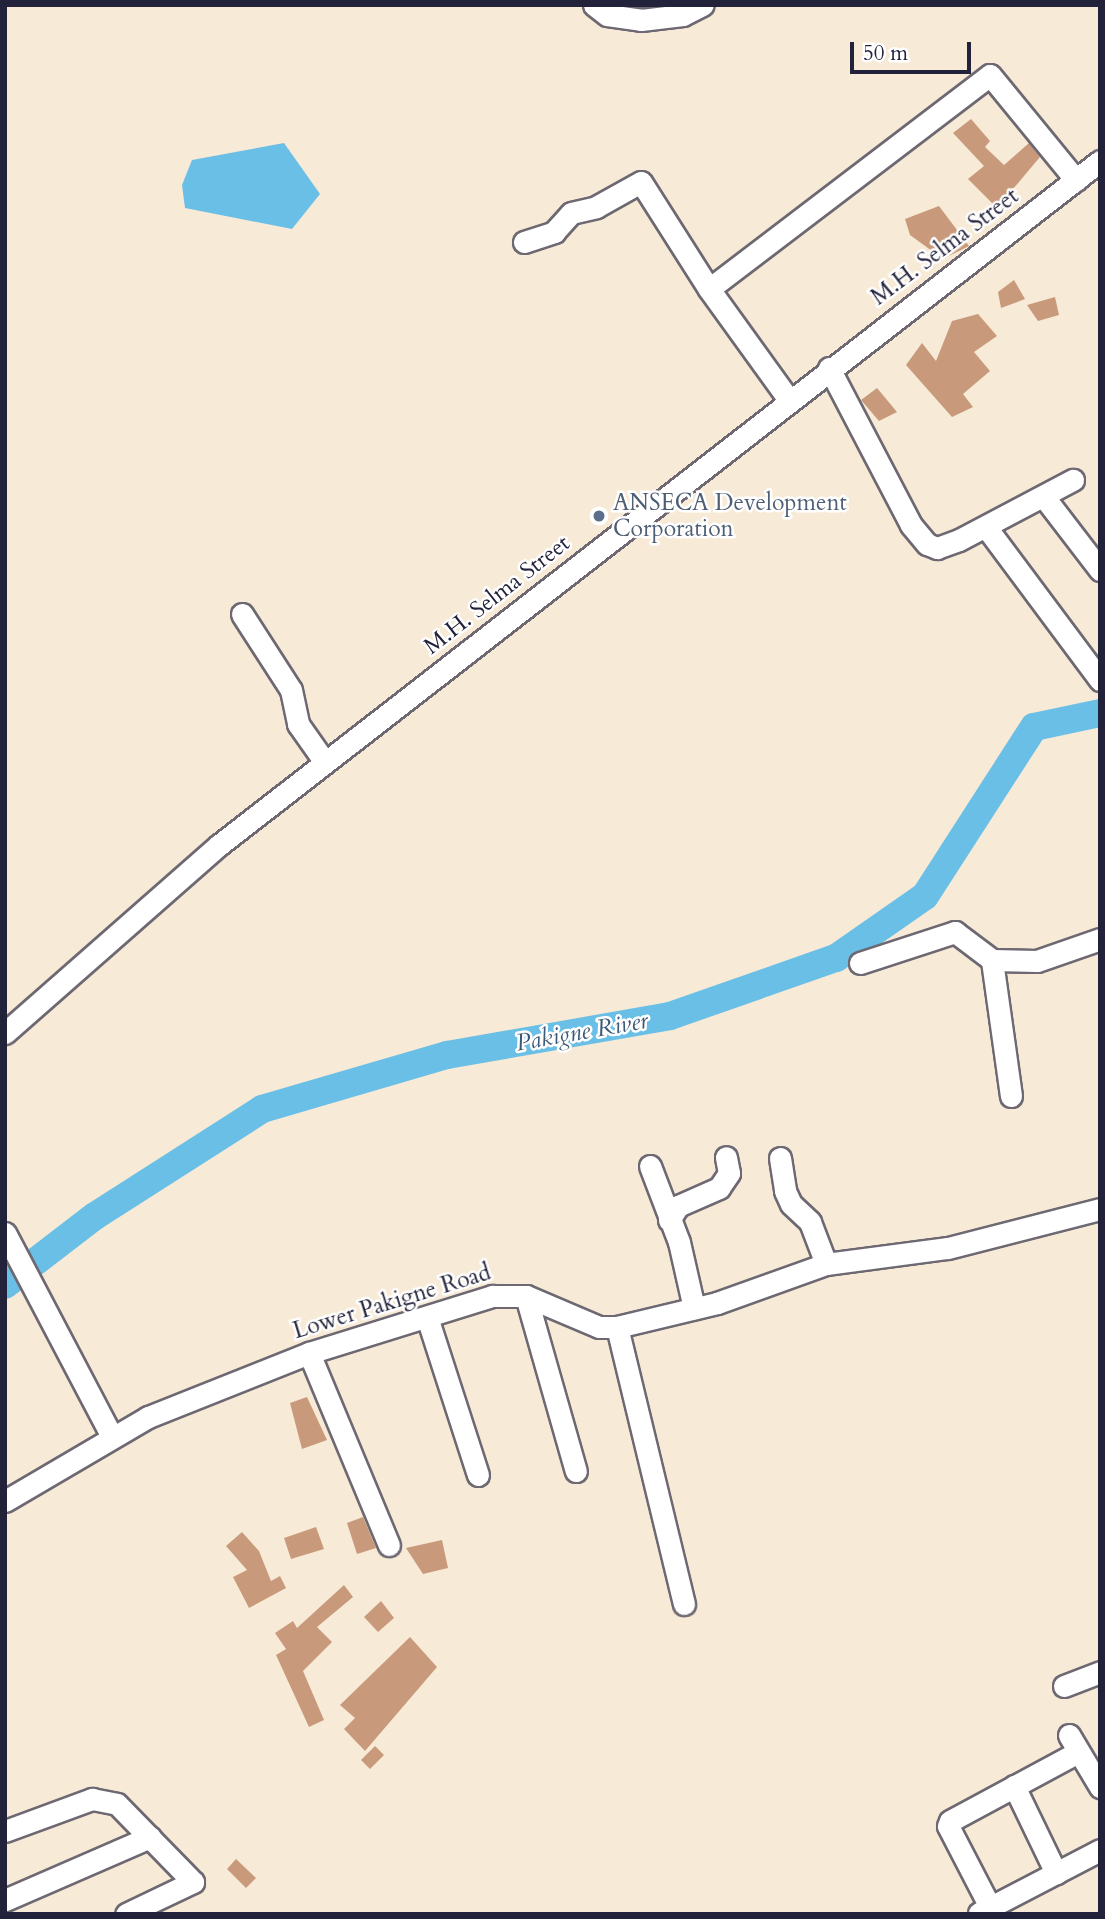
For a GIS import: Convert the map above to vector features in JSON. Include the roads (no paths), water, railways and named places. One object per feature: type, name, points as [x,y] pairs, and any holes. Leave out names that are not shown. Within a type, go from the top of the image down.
[{"type":"street","points":[[594,5],[607,15],[641,20],[683,15],[704,5]]},
{"type":"street","points":[[709,289],[990,75],[1076,180]]},
{"type":"street","name":"M.H. Selma Street","points":[[5,1033],[219,845],[324,761],[530,606],[789,400],[1100,161]]},
{"type":"street","points":[[524,242],[554,232],[571,213],[596,207],[641,182],[709,289],[789,400]]},
{"type":"street","points":[[830,368],[920,538],[937,548],[986,527],[1073,480]]},
{"type":"street","points":[[1044,497],[1100,570]]},
{"type":"street","points":[[986,527],[1100,680]]},
{"type":"street","points":[[242,614],[291,690],[298,724],[324,761]]},
{"type":"street","points":[[860,963],[955,932],[992,960],[1037,961],[1100,939]]},
{"type":"street","points":[[992,960],[1011,1096]]},
{"type":"street","points":[[668,1220],[678,1206],[719,1188],[729,1173],[726,1157]]},
{"type":"street","points":[[780,1158],[785,1191],[791,1204],[810,1222],[826,1264]]},
{"type":"street","points":[[650,1166],[668,1220],[679,1242],[694,1308]]},
{"type":"street","name":"Lower Pakigne Road","points":[[5,1501],[148,1417],[309,1353],[496,1295],[526,1296],[599,1327],[617,1327],[694,1308],[826,1264],[948,1248],[1100,1209]]},
{"type":"street","points":[[10,1243],[50,1324],[112,1437]]},
{"type":"street","points":[[526,1296],[576,1471]]},
{"type":"street","points":[[427,1317],[478,1475]]},
{"type":"street","points":[[617,1327],[684,1604]]},
{"type":"street","points":[[309,1353],[389,1545]]},
{"type":"street","points":[[1064,1686],[1100,1672]]},
{"type":"street","points":[[1100,1787],[1073,1744],[1014,1786],[948,1823],[984,1910],[1100,1850]]},
{"type":"street","points":[[1014,1786],[1056,1873]]},
{"type":"street","points":[[6,1830],[92,1799],[117,1804],[191,1879],[190,1887],[126,1914]]},
{"type":"street","points":[[5,1900],[150,1837]]},
{"type":"water","points":[[284,143],[320,194],[292,229],[185,208],[182,185],[192,160]]},
{"type":"waterway","name":"Pakigne River","points":[[5,1285],[95,1216],[262,1109],[447,1055],[670,1016],[836,958],[925,896],[1034,727],[1100,713]]},
{"type":"place","name":"ANSECA Development Corporation","points":[[599,516]]}]
